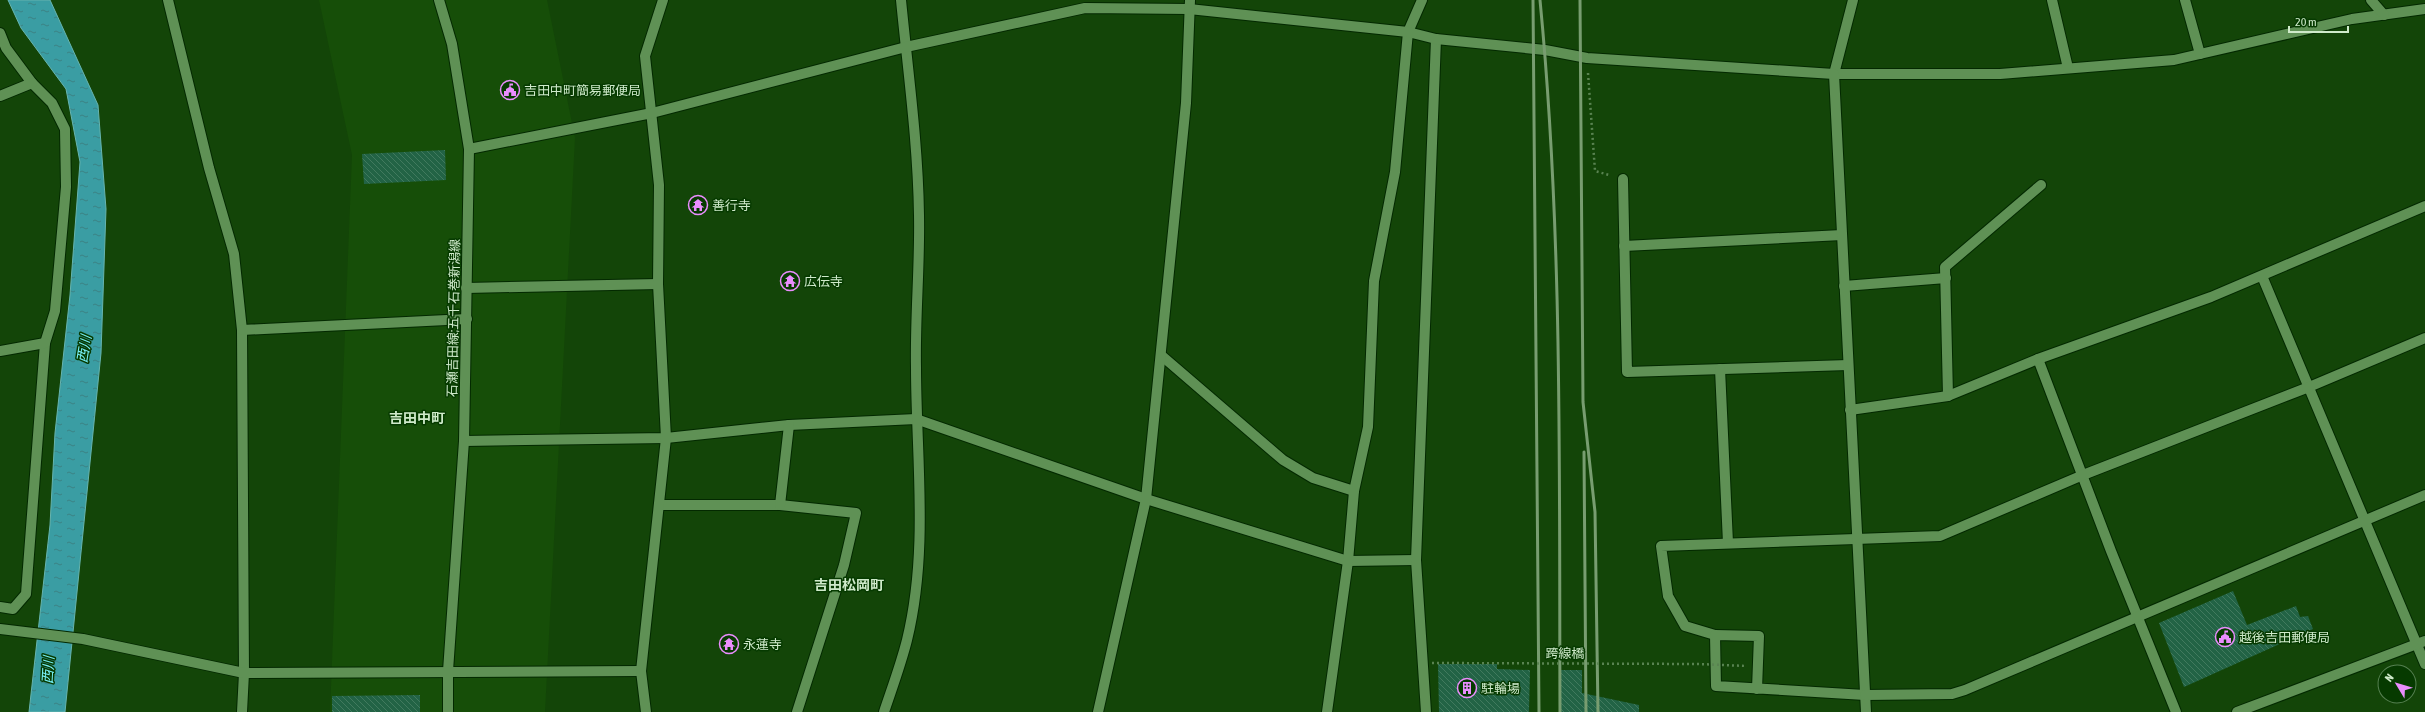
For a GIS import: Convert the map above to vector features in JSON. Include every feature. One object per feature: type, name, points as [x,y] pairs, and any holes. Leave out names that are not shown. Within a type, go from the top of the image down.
[{"type":"street","points":[[168,0],[205,153],[234,254],[242,330],[244,673],[242,712]]},
{"type":"street","name":"石瀬吉田線;五千石巻新潟線","points":[[439,0],[452,44],[469,149],[464,441],[448,671],[448,712]]},
{"type":"street","points":[[646,712],[641,671],[666,438],[658,284],[659,185],[645,56],[663,0]]},
{"type":"street","points":[[884,712],[907,639],[917,571],[921,487],[916,419],[915,338],[919,216],[916,140],[901,0]]},
{"type":"street","points":[[1326,712],[1348,560],[1354,491],[1368,427],[1374,281],[1395,172],[1408,32],[1422,0]]},
{"type":"street","points":[[1853,0],[1834,74],[1856,539],[1866,712]]},
{"type":"street","points":[[2052,0],[2068,68]]},
{"type":"street","points":[[2185,0],[2200,54]]},
{"type":"street","points":[[2371,0],[2384,15]]},
{"type":"street","points":[[469,149],[652,113],[906,47],[1086,4],[1190,4],[1408,32],[1436,38],[1545,50],[1587,58],[1834,74],[2000,74],[2174,60],[2352,19],[2425,10]]},
{"type":"street","points":[[1098,712],[1146,499],[1162,356],[1186,103],[1190,4]]},
{"type":"street","points":[[0,33],[6,48],[32,83],[52,103],[65,129],[66,187],[55,311],[45,343],[26,594],[13,609],[0,607]]},
{"type":"street","points":[[1426,712],[1416,560],[1436,38]]},
{"type":"street","points":[[0,96],[32,83]]},
{"type":"street","points":[[1623,179],[1627,372],[1848,365]]},
{"type":"street","points":[[1948,396],[1945,267],[2041,185]]},
{"type":"street","points":[[1850,410],[1948,396],[2038,359],[2262,276],[2425,206]]},
{"type":"street","points":[[1624,246],[1842,235]]},
{"type":"street","points":[[2262,276],[2366,520],[2421,643],[2425,664]]},
{"type":"street","points":[[1844,286],[1946,278]]},
{"type":"street","points":[[466,288],[658,284]]},
{"type":"street","points":[[242,330],[467,319]]},
{"type":"street","points":[[1757,689],[1759,636],[1715,635],[1685,626],[1668,596],[1660,546],[1940,536],[2084,475],[2309,387],[2425,338]]},
{"type":"street","points":[[0,351],[45,343]]},
{"type":"street","points":[[1162,356],[1282,460],[1313,478],[1354,491]]},
{"type":"street","points":[[2038,359],[2084,475],[2111,551],[2176,712]]},
{"type":"street","points":[[1720,369],[1728,543]]},
{"type":"street","points":[[464,441],[666,438],[789,425],[916,419],[1146,499],[1348,560],[1416,560]]},
{"type":"street","points":[[780,505],[789,425]]},
{"type":"street","points":[[1715,635],[1716,686],[1865,695],[1952,694],[1965,690],[2138,618],[2425,496]]},
{"type":"street","points":[[659,504],[780,505],[856,513],[844,565],[797,712]]},
{"type":"street","points":[[0,629],[83,639],[244,673],[641,671]]},
{"type":"street","points":[[2237,712],[2421,643]]},
{"type":"path","points":[[1587,58],[1595,171],[1623,179]]},
{"type":"path","name":"跨線橋","points":[[1432,663],[1698,664],[1747,666]]},
{"type":"shaded area","points":[[319,0],[547,0],[575,138],[545,712],[330,712],[352,155]]},
{"type":"water","name":"西川","points":[[8,0],[50,0],[98,105],[106,209],[101,353],[65,712],[29,712],[50,525],[55,433],[70,295],[80,162],[66,89],[21,28]]},
{"type":"building","points":[[445,150],[446,180],[364,184],[362,154]]},
{"type":"building","points":[[2233,591],[2247,625],[2296,606],[2300,617],[2308,616],[2313,629],[2184,687],[2159,623]]},
{"type":"building","name":"駐輪場","points":[[1438,664],[1497,664],[1497,669],[1530,670],[1529,712],[1439,712]]},
{"type":"building","points":[[1561,670],[1582,670],[1582,693],[1639,705],[1639,712],[1560,712]]},
{"type":"building","points":[[420,695],[420,712],[332,712],[332,696]]},
{"type":"railway","points":[[1533,0],[1539,712]]},
{"type":"railway","points":[[1540,0],[1553,178],[1556,267],[1559,445],[1560,712]]},
{"type":"railway","points":[[1580,0],[1583,402],[1595,512],[1598,712]]},
{"type":"railway","points":[[1584,452],[1586,712]]},
{"type":"place","name":"吉田中町簡易郵便局","points":[[510,90]]},
{"type":"place","name":"善行寺","points":[[698,205]]},
{"type":"place","name":"広伝寺","points":[[790,281]]},
{"type":"place","name":"越後吉田郵便局","points":[[2225,637]]},
{"type":"place","name":"永蓮寺","points":[[729,644]]},
{"type":"place","name":"駐輪場","points":[[1467,688]]},
{"type":"district","name":"吉田中町","points":[[417,418]]},
{"type":"district","name":"吉田松岡町","points":[[849,585]]}]
